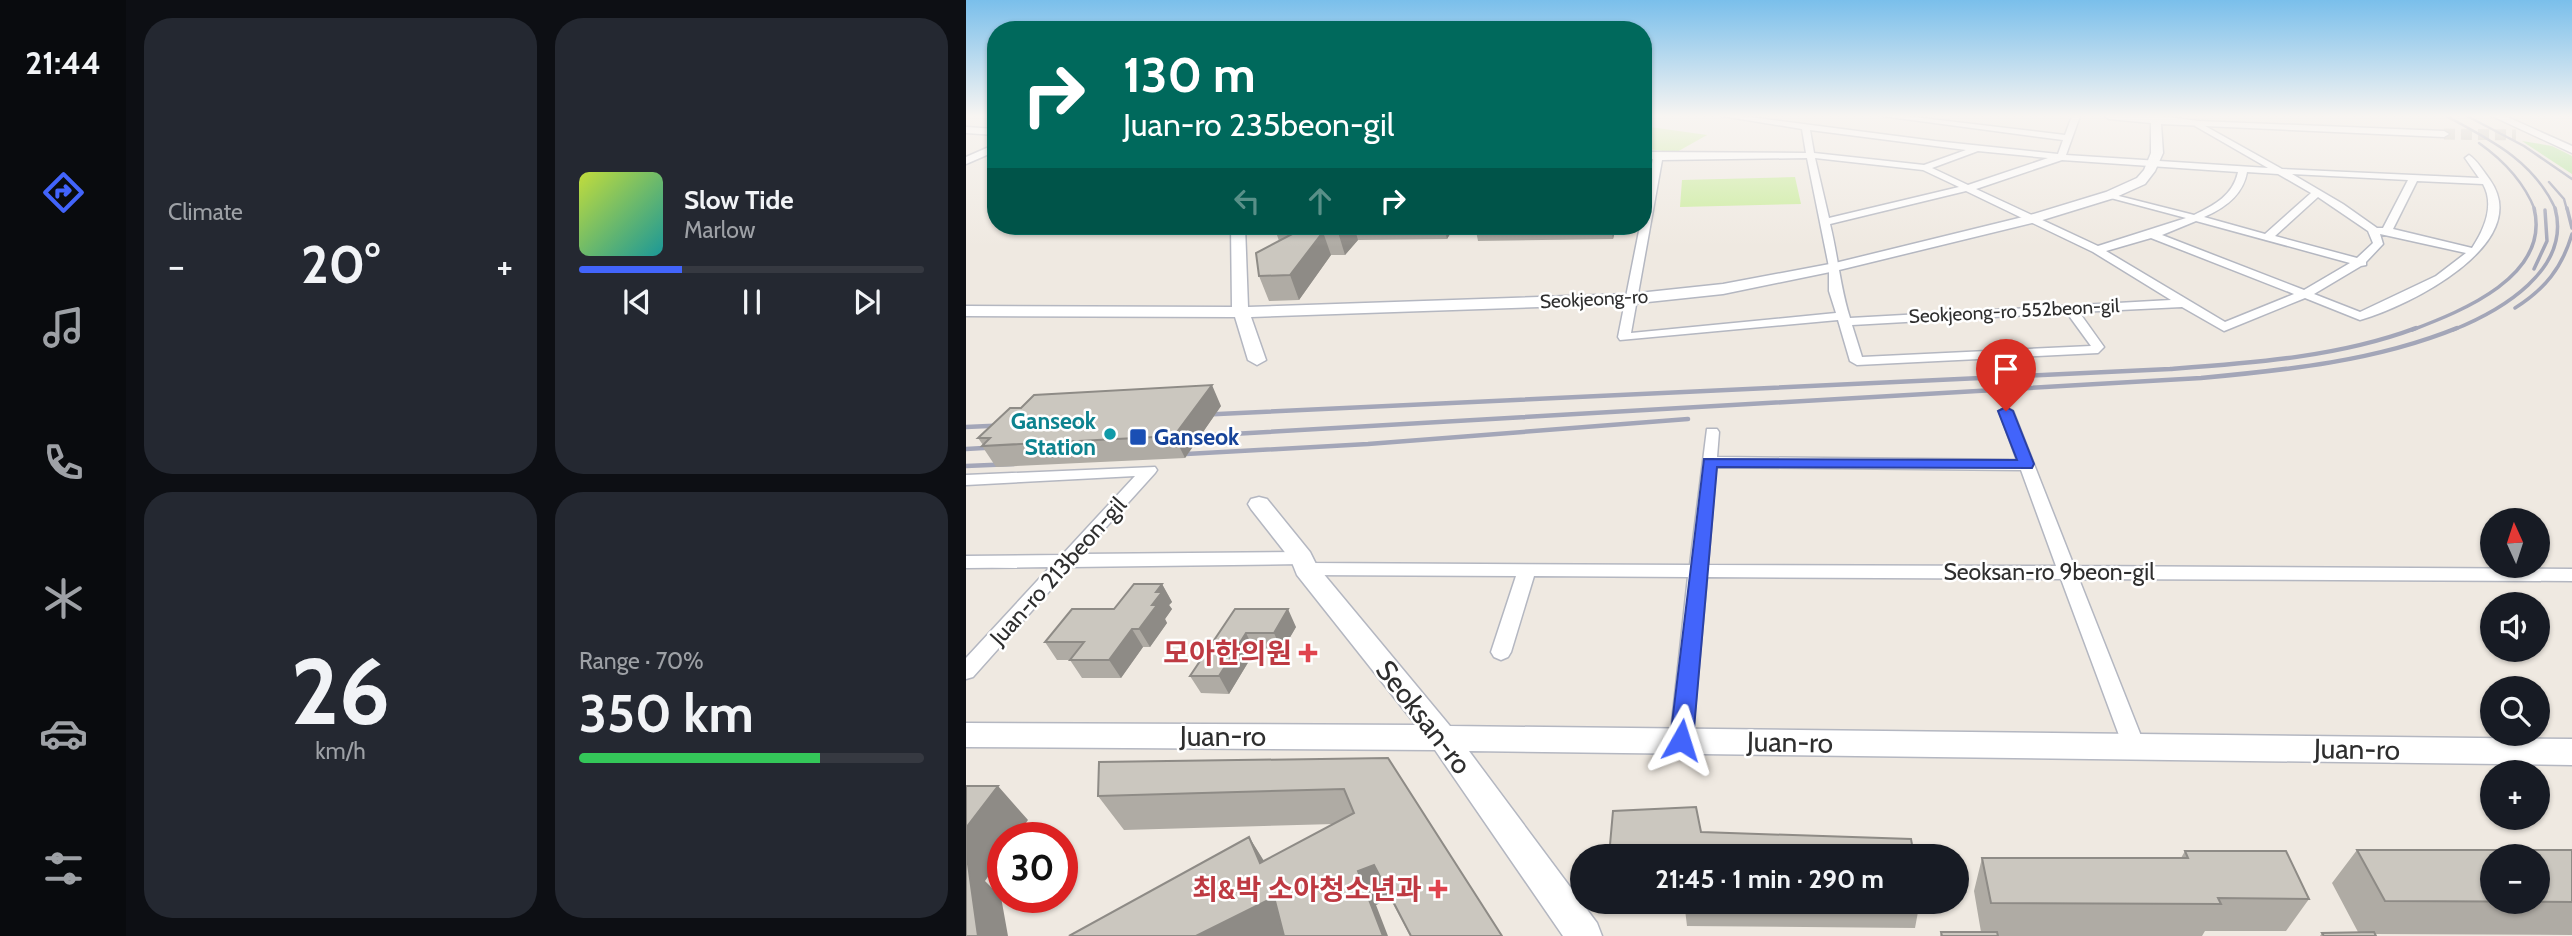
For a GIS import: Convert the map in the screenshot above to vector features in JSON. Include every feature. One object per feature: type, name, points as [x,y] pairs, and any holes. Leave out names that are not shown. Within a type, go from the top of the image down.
[{"type":"main road","points":[[2152,164],[2154,160]]},
{"type":"main road","name":"Seokjeong-ro","points":[[966,311],[1240,312],[1629,299],[1723,289],[1835,267],[2031,219],[2110,195],[2141,181],[2152,164]]},
{"type":"main road","points":[[1238,235],[1238,300],[1257,360]]},
{"type":"main road","name":"Seoksan-ro","points":[[1259,504],[1443,737],[1584,936]]},
{"type":"main road","name":"Juan-ro","points":[[966,735],[1443,737],[2572,752]]},
{"type":"street","points":[[1652,186],[1657,160]]},
{"type":"street","name":"Seokjeong-ro 552beon-gil","points":[[1811,160],[1835,267],[1835,291],[1857,361],[2098,348],[2070,309]]},
{"type":"street","points":[[1851,160],[1925,168],[2097,250],[2224,327],[2303,294],[2362,263],[2378,244],[2373,230]]},
{"type":"street","points":[[1925,168],[1948,160]]},
{"type":"street","points":[[1825,222],[1968,188],[2053,160]]},
{"type":"street","points":[[2096,160],[2242,170],[2484,181]]},
{"type":"street","points":[[2261,160],[2373,230],[2474,252]]},
{"type":"street","points":[[2153,235],[2360,316],[2433,283],[2474,252],[2491,230],[2494,204],[2491,187],[2470,160]]},
{"type":"street","points":[[2097,250],[2153,235],[2200,218],[2232,194],[2241,183],[2244,173],[2242,170]]},
{"type":"street","points":[[2387,231],[2414,178]]},
{"type":"street","points":[[2268,237],[2318,193]]},
{"type":"street","points":[[2110,195],[2362,263]]},
{"type":"street","points":[[1642,235],[1624,337],[1843,319]]},
{"type":"street","name":"Seokjeong-ro 552beon-gil","points":[[1843,319],[2185,303]]},
{"type":"street","points":[[2006,411],[2134,746]]},
{"type":"street","points":[[1681,740],[1712,432]]},
{"type":"street","points":[[1710,462],[2026,464]]},
{"type":"street","name":"Juan-ro 213beon-gil","points":[[966,480],[1149,470],[966,671]]},
{"type":"street","name":"Seoksan-ro 9beon-gil","points":[[966,562],[1304,563],[1527,570],[2572,575]]},
{"type":"street","points":[[1501,652],[1527,570]]},
{"type":"green space","points":[[2550,160],[2572,160],[2572,174]]},
{"type":"green space","points":[[1795,177],[1801,204],[1680,207],[1682,180]]},
{"type":"building","points":[[1290,235],[1321,235],[1290,275],[1259,276],[1256,253]]},
{"type":"building","points":[[1212,385],[1174,436],[982,446],[990,438],[978,438],[1010,408],[1021,408],[1034,395]]},
{"type":"building","points":[[1134,584],[1162,584],[1156,592],[1162,592],[1152,605],[1157,605],[1139,629],[1132,629],[1109,660],[1070,660],[1084,642],[1045,642],[1072,609],[1114,609]]},
{"type":"building","points":[[1235,609],[1288,609],[1274,633],[1246,633],[1219,676],[1190,676]]},
{"type":"building","points":[[1388,758],[1502,936],[1411,936],[1374,865],[1358,871],[1383,936],[1284,936],[1274,897],[1196,936],[1069,936],[1249,837],[1260,863],[1354,813],[1344,789],[1098,796],[1099,762]]},
{"type":"building","points":[[966,786],[998,786],[966,828]]},
{"type":"building","points":[[1696,807],[1701,832],[1911,839],[1912,844],[1610,844],[1613,811]]},
{"type":"building","points":[[2357,850],[2480,850],[2480,902],[2385,901]]},
{"type":"building","points":[[2550,850],[2572,850],[2572,902],[2550,902]]},
{"type":"building","points":[[2185,851],[2286,851],[2309,899],[2218,898],[2221,904],[1991,903],[1982,858],[2188,858]]},
{"type":"building","points":[[968,864],[978,936],[966,936]]},
{"type":"building","points":[[1941,932],[1997,932],[1998,936],[1942,936]]},
{"type":"building","points":[[2374,932],[2376,936],[2324,936],[2322,933]]},
{"type":"railway","points":[[2499,160],[2512,172],[2534,208]]},
{"type":"railway","points":[[2517,160],[2536,178],[2555,208]]},
{"type":"railway","points":[[2544,160],[2572,179]]},
{"type":"railway","points":[[2549,182],[2564,199],[2567,210]]},
{"type":"railway","points":[[2412,330],[2477,301],[2516,271],[2529,253],[2536,232],[2534,208]]},
{"type":"railway","points":[[2453,330],[2491,312],[2528,285],[2543,269],[2553,251],[2557,230],[2555,208]]},
{"type":"railway","points":[[2567,208],[2572,228]]},
{"type":"railway","points":[[2534,269],[2547,241],[2545,210]]},
{"type":"railway","points":[[2515,308],[2551,277],[2572,234]]},
{"type":"railway","points":[[1197,415],[2170,369],[2264,361],[2326,352],[2357,346],[2416,328]]},
{"type":"railway","points":[[1179,437],[2201,378],[2298,367],[2363,356],[2395,349],[2457,328]]},
{"type":"railway","points":[[1168,455],[1368,444],[1688,419]]},
{"type":"railway","points":[[966,427],[1011,425]]},
{"type":"railway","points":[[966,449],[1001,447]]},
{"type":"railway","points":[[966,466],[1014,464]]},
{"type":"place","name":"Ganseok Station","points":[[1110,434]]},
{"type":"place","name":"Ganseok","points":[[1138,437]]},
{"type":"place","name":"모아한의원","points":[[1308,653]]},
{"type":"place","name":"최&박 소아청소년과","points":[[1438,889]]},
{"type":"route","points":[[1681,740],[1710,462],[2026,464],[2006,411]]}]
